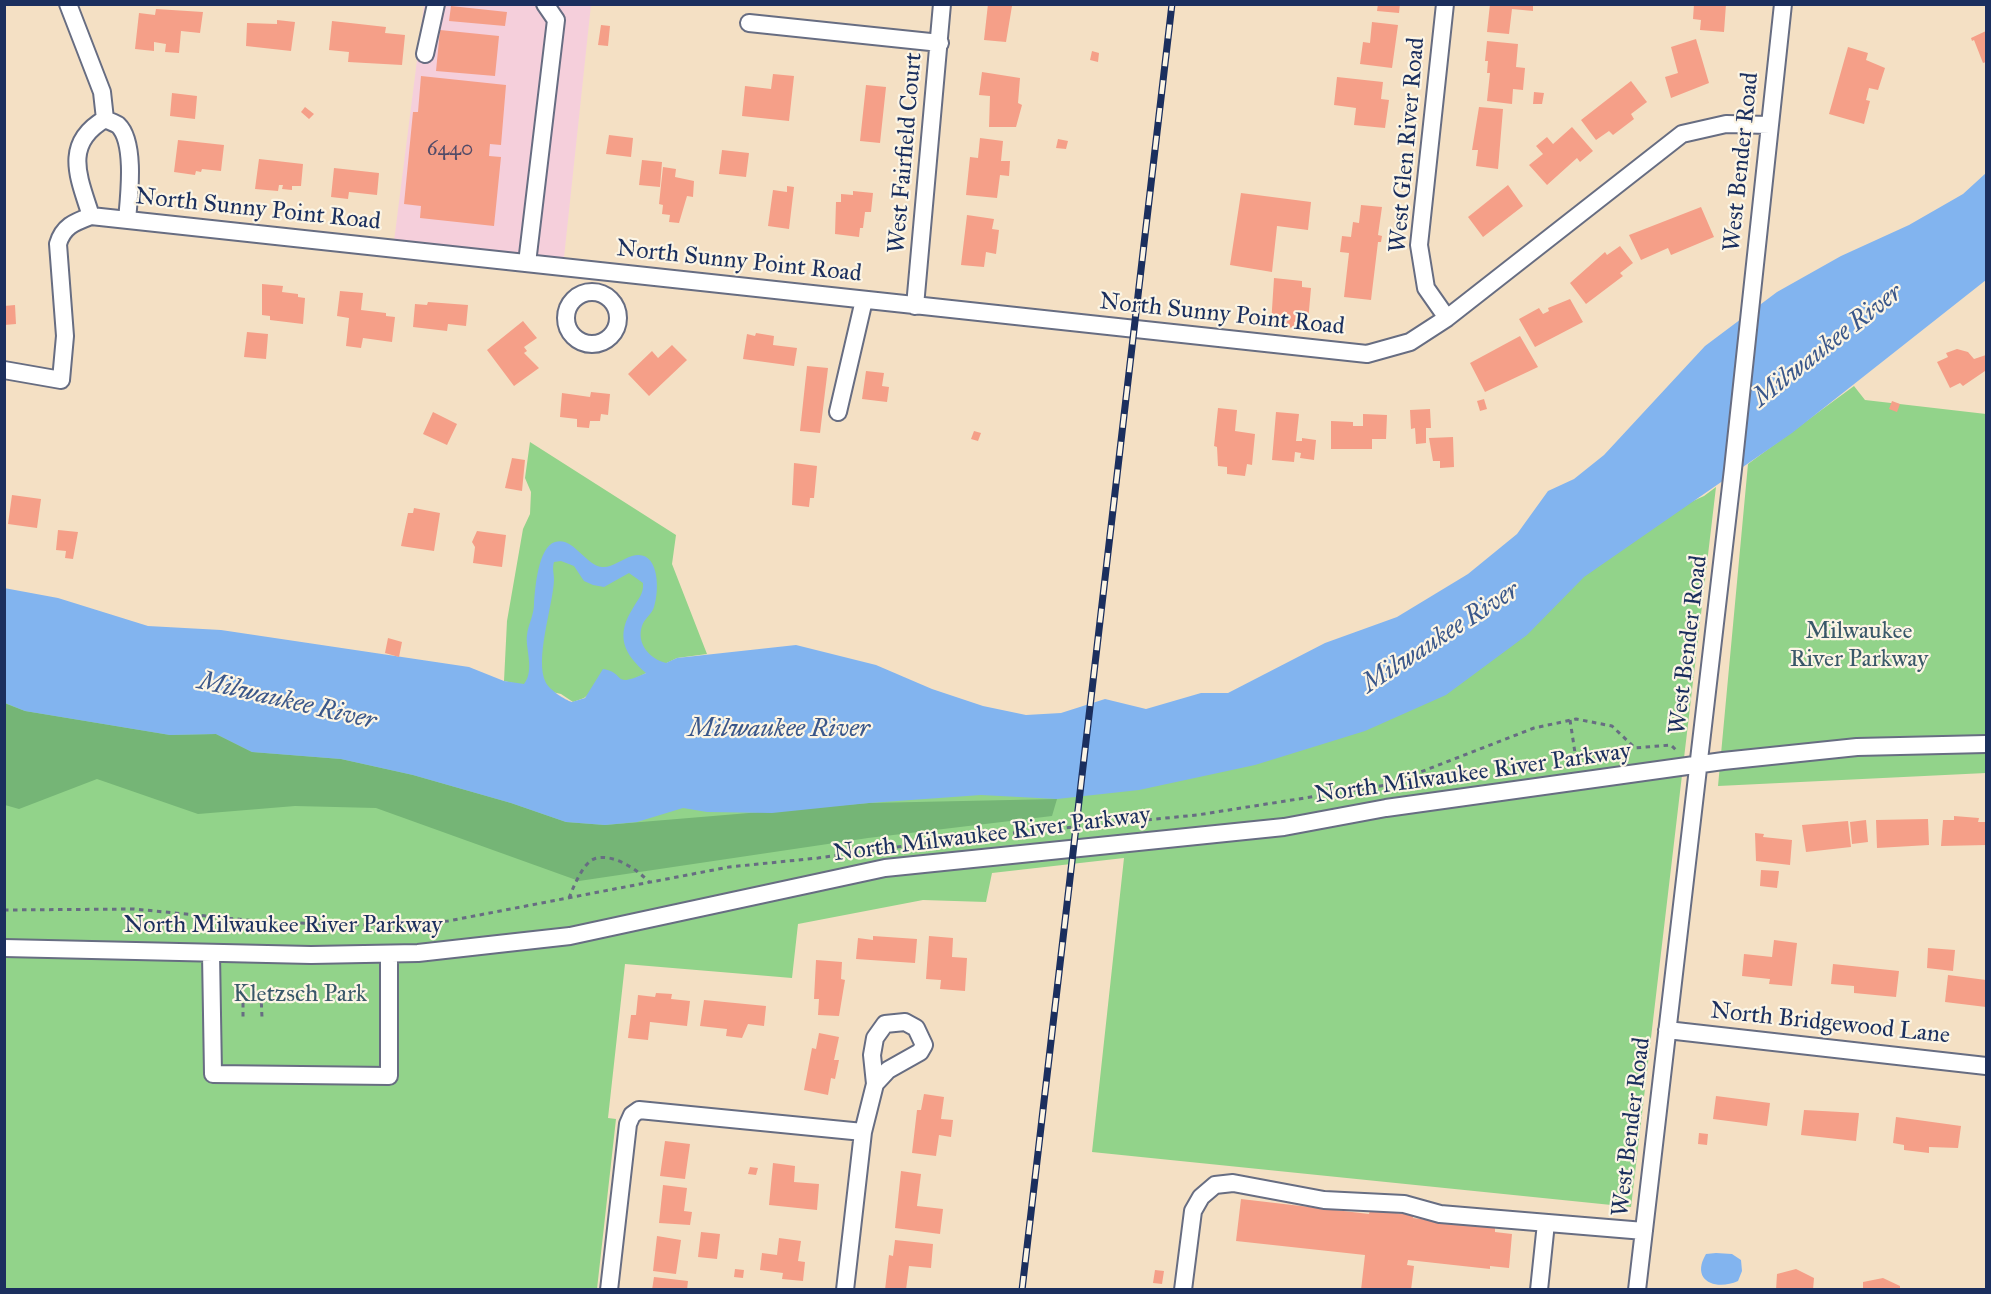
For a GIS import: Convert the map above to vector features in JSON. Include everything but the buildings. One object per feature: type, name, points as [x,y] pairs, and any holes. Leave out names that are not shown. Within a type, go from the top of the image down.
[{"type":"street","points":[[68,4],[102,92],[105,119]]},
{"type":"street","points":[[425,54],[436,4]]},
{"type":"street","points":[[527,263],[556,20],[545,4]]},
{"type":"street","name":"West Fairfield Court","points":[[915,306],[942,4]]},
{"type":"street","name":"West Glen River Road","points":[[1445,4],[1419,245],[1426,288],[1447,318]]},
{"type":"street","name":"West Bender Road","points":[[1637,1290],[1733,468],[1783,4]]},
{"type":"street","points":[[749,23],[940,43]]},
{"type":"street","points":[[4,370],[61,380],[65,327],[58,244],[61,235],[69,225],[91,216],[77,172],[78,147],[92,126],[105,119]]},
{"type":"street","points":[[105,119],[119,126],[127,144],[129,165],[127,220]]},
{"type":"street","name":"North Sunny Point Road","points":[[91,216],[1367,354],[1410,342],[1447,318],[1682,134],[1726,124],[1770,126]]},
{"type":"street","name":"North Sunny Point Road","points":[[595,292],[599,270]]},
{"type":"street","points":[[837,412],[864,300]]},
{"type":"street","name":"North Milwaukee River Parkway","points":[[4,948],[211,954],[389,954],[570,936],[885,868],[1284,827],[1386,808],[1579,783],[1699,764],[1857,747],[1986,744]]},
{"type":"street","points":[[211,954],[213,1074],[390,1076],[389,954]]},
{"type":"street","name":"North Bridgewood Lane","points":[[1667,1030],[1986,1066]]},
{"type":"street","points":[[844,1290],[862,1132],[875,1084]]},
{"type":"street","points":[[609,1290],[628,1124],[632,1115],[639,1110],[862,1132]]},
{"type":"street","points":[[1183,1290],[1193,1211],[1201,1197],[1215,1185],[1233,1183],[1324,1200],[1404,1204],[1440,1214],[1644,1231]]},
{"type":"street","points":[[1539,1290],[1546,1223]]},
{"type":"path","points":[[4,910],[134,909],[267,922],[365,925],[448,921],[569,900],[729,867],[818,858],[951,840],[1197,815],[1387,785],[1534,728],[1570,720],[1591,721],[1611,726],[1635,748],[1671,745],[1677,751]]},
{"type":"path","points":[[1570,720],[1579,783]]},
{"type":"path","points":[[569,900],[587,865],[593,859],[606,858],[627,865],[649,882]]},
{"type":"path","points":[[243,994],[243,1018]]},
{"type":"path","points":[[261,994],[262,1018]]},
{"type":"shaded area","points":[[424,5],[591,5],[563,267],[393,249]]},
{"type":"green space","name":"Milwaukee River Parkway","points":[[1854,386],[1865,400],[1986,414],[1986,773],[1718,786],[1748,464]]},
{"type":"green space","points":[[530,442],[676,535],[672,564],[707,654],[677,658],[630,681],[621,681],[614,674],[584,698],[573,702],[561,694],[504,681],[507,621],[523,529],[530,514],[531,492],[525,478]]},
{"type":"green space","name":"Kletzsch Park","points":[[1716,487],[1631,1207],[1092,1152],[1124,858],[992,873],[986,902],[923,900],[798,924],[792,978],[625,964],[608,1118],[616,1119],[597,1289],[5,1289],[4,641],[107,672],[1152,745],[1704,496]]},
{"type":"green space","points":[[4,703],[25,711],[170,735],[216,734],[252,752],[341,759],[413,775],[511,803],[566,822],[605,825],[869,803],[1057,799],[1052,816],[868,838],[579,881],[376,808],[295,806],[198,814],[97,779],[19,809],[5,805]]},
{"type":"water","name":"Milwaukee River","points":[[1986,173],[1986,280],[1792,433],[1584,577],[1527,635],[1446,695],[1365,731],[1255,765],[1139,790],[1057,799],[981,795],[772,813],[707,812],[683,808],[637,822],[605,825],[566,822],[511,803],[413,775],[341,759],[252,752],[216,734],[170,735],[25,711],[5,703],[4,588],[58,598],[148,626],[221,630],[469,667],[504,681],[524,684],[529,672],[527,635],[533,612],[538,569],[549,545],[561,541],[568,543],[590,561],[602,567],[610,566],[632,556],[641,555],[648,558],[655,572],[657,590],[653,610],[642,626],[641,639],[650,654],[666,663],[677,658],[796,645],[876,665],[932,689],[983,706],[1026,715],[1061,713],[1105,699],[1146,709],[1201,693],[1228,693],[1325,643],[1397,617],[1468,574],[1517,534],[1548,491],[1574,479],[1604,455],[1705,346],[1777,292],[1841,256],[1909,225],[1963,194]],"holes":[[[561,561],[574,566],[584,581],[593,585],[604,587],[629,573],[643,583],[642,593],[627,618],[623,636],[627,651],[646,673],[623,680],[603,669],[585,698],[572,702],[548,686],[543,673],[542,661],[553,591],[554,562]]]},
{"type":"water","points":[[1706,1254],[1732,1254],[1741,1260],[1742,1271],[1738,1281],[1721,1285],[1714,1284],[1703,1277],[1702,1263]]},
{"type":"railway","points":[[1022,1290],[1172,4]]}]
